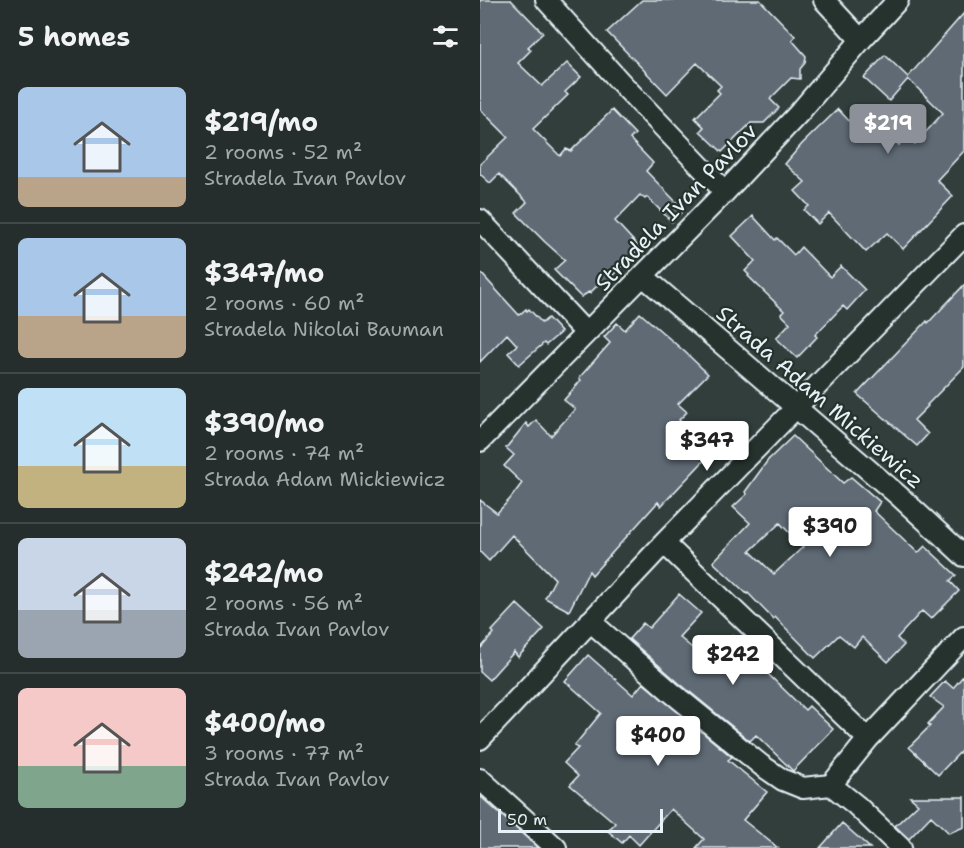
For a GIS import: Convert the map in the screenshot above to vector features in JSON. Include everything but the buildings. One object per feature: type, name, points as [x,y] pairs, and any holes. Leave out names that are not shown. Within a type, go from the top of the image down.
[{"type":"street","points":[[546,0],[725,192]]},
{"type":"street","points":[[824,0],[861,40]]},
{"type":"street","name":"Stradela Ivan Pavlov","points":[[480,441],[725,192],[799,113],[898,0]]},
{"type":"street","points":[[480,220],[586,333]]},
{"type":"street","points":[[480,739],[664,543],[964,234]]},
{"type":"street","name":"Strada Adam Mickiewicz","points":[[643,276],[796,406],[964,556]]},
{"type":"street","points":[[664,543],[868,739]]},
{"type":"street","points":[[590,621],[671,692],[761,765],[783,780],[802,788],[831,784],[868,739],[964,637]]},
{"type":"street","points":[[480,779],[556,848]]},
{"type":"street","points":[[831,784],[901,848]]}]
